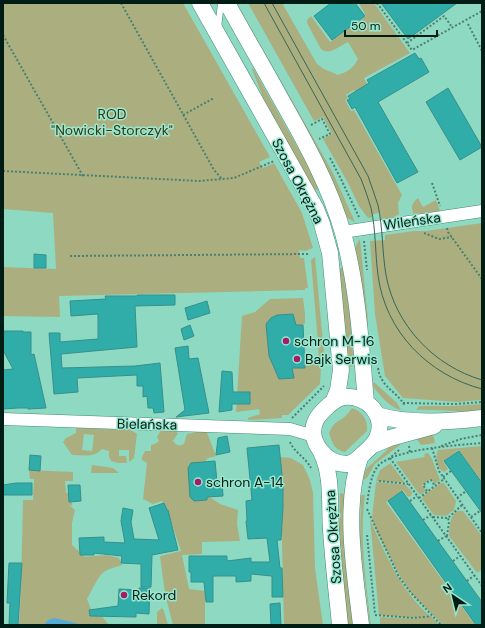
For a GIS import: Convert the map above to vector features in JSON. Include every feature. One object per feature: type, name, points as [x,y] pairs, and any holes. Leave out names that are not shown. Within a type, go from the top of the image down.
[{"type":"street","name":"Szosa Okrężna","points":[[200,3],[304,188],[322,224],[330,253],[341,370],[338,390],[332,403]]},
{"type":"street","name":"Szosa Okrężna","points":[[227,3],[314,160],[324,181],[343,232],[352,274],[361,345],[366,402]]},
{"type":"street","name":"Wileńska","points":[[343,232],[482,211]]},
{"type":"street","points":[[350,396],[359,398],[366,402],[377,415],[379,422],[378,434],[373,445],[354,462],[343,464],[329,459],[320,451],[314,436],[314,425],[319,415],[339,398],[350,396]]},
{"type":"street","points":[[377,415],[396,420],[451,421],[482,418]]},
{"type":"street","name":"Bielańska","points":[[3,419],[290,429],[314,436]]},
{"type":"street","name":"Bielańska","points":[[290,429],[316,420]]},
{"type":"street","points":[[373,445],[390,438],[451,421]]},
{"type":"street","name":"Szosa Okrężna","points":[[320,451],[328,468],[331,530],[340,625]]},
{"type":"street","name":"Szosa Okrężna","points":[[360,458],[353,488],[353,550],[368,623]]},
{"type":"lane","points":[[218,35],[218,21],[221,3]]},
{"type":"path","points":[[121,3],[214,170],[222,180]]},
{"type":"path","points":[[377,3],[412,50],[482,11]]},
{"type":"path","points":[[407,43],[444,16],[452,27]]},
{"type":"path","points":[[468,24],[482,51]]},
{"type":"path","points":[[3,35],[83,176]]},
{"type":"path","points":[[183,115],[214,98]]},
{"type":"path","points":[[311,125],[322,119],[330,134],[319,140]]},
{"type":"path","points":[[3,171],[199,182],[234,178],[276,160]]},
{"type":"path","points":[[335,168],[360,222]]},
{"type":"path","points":[[432,183],[443,217]]},
{"type":"path","points":[[447,229],[482,279]]},
{"type":"path","points":[[422,231],[427,235],[439,239],[452,237]]},
{"type":"path","points":[[364,237],[367,272]]},
{"type":"path","points":[[70,256],[308,254]]},
{"type":"path","points":[[378,364],[379,374],[383,382],[404,403],[406,409]]},
{"type":"path","points":[[404,403],[456,404],[482,402]]},
{"type":"path","points":[[439,447],[461,439],[482,435]]},
{"type":"path","points":[[366,515],[366,508],[374,474],[378,466],[390,458],[432,448],[482,443]]},
{"type":"path","points":[[432,448],[436,466],[482,533]]},
{"type":"path","points":[[390,458],[482,586]]},
{"type":"path","points":[[410,501],[435,486],[451,471]]},
{"type":"path","points":[[427,491],[423,486],[431,480],[435,486]]},
{"type":"path","points":[[379,481],[408,484]]},
{"type":"path","points":[[457,498],[466,491]]},
{"type":"path","points":[[448,518],[462,505]]},
{"type":"path","points":[[366,508],[399,577],[430,616],[440,625]]},
{"type":"path","points":[[471,517],[480,511]]},
{"type":"path","points":[[423,520],[432,516],[448,518]]},
{"type":"path","points":[[438,541],[446,536],[449,522],[448,518]]},
{"type":"path","points":[[366,530],[375,615],[368,623]]},
{"type":"path","points":[[453,561],[460,556]]},
{"type":"path","points":[[467,581],[475,576]]},
{"type":"path","points":[[375,615],[413,618],[430,616]]},
{"type":"green space","name":"ROD \"Nowicki-Storczyk\"","points":[[3,3],[183,3],[270,157],[259,162],[263,168],[274,163],[302,213],[313,248],[305,251],[299,250],[300,258],[304,258],[308,288],[305,288],[305,290],[59,296],[60,317],[3,316],[3,267],[56,269],[53,213],[3,209]]},
{"type":"green space","points":[[248,3],[282,3],[317,64],[338,75],[350,69],[358,59],[348,42],[331,51],[324,51],[321,49],[307,23],[307,20],[311,16],[330,42],[366,16],[359,3],[374,3],[410,53],[364,78],[368,86],[356,93],[354,90],[346,95],[348,98],[345,100],[351,111],[354,110],[402,195],[398,203],[399,214],[392,218],[381,220],[380,213],[373,214],[373,217],[368,218],[359,206],[323,139],[332,134],[323,117],[314,121]]},
{"type":"green space","points":[[239,7],[332,171],[355,222],[347,218],[343,213],[241,15]]},
{"type":"green space","points":[[253,68],[309,168],[318,189],[315,191],[265,103],[252,69]]},
{"type":"green space","points":[[418,198],[423,207],[436,200],[440,211],[414,214],[412,205]]},
{"type":"green space","points":[[482,223],[482,400],[457,402],[403,398],[385,376],[375,314],[370,241],[385,240],[385,235]]},
{"type":"green space","points":[[360,239],[368,321],[367,328],[354,249]]},
{"type":"green space","points":[[315,257],[324,353],[320,384],[288,415],[282,415],[282,418],[248,420],[248,418],[260,414],[259,409],[236,412],[242,316],[255,312],[270,299],[303,298],[305,314],[305,323],[303,325],[305,362],[315,361],[319,365],[311,260]]},
{"type":"green space","points":[[339,268],[343,268],[350,314],[354,366],[347,367]]},
{"type":"green space","points":[[371,382],[375,383],[397,403],[401,410],[392,406],[383,399]]},
{"type":"green space","points":[[482,404],[482,411],[466,412],[416,410],[419,406]]},
{"type":"green space","points":[[352,408],[362,414],[366,420],[367,431],[345,452],[336,447],[332,442],[329,433],[334,424],[345,416]]},
{"type":"green space","points":[[76,428],[131,430],[137,434],[134,458],[129,462],[129,450],[119,450],[119,456],[126,456],[126,463],[111,461],[109,451],[102,449],[96,454],[92,455],[72,455],[63,442],[66,438],[76,433]],"holes":[[[84,434],[94,435],[92,451],[82,450]]]},
{"type":"green space","points":[[161,430],[172,430],[178,433],[173,441],[179,445],[184,444],[187,434],[206,430],[216,456],[208,458],[205,462],[207,495],[220,504],[238,510],[237,524],[240,541],[202,542],[202,554],[182,555],[189,589],[205,591],[205,625],[173,625],[165,594],[160,556],[181,551],[170,518],[162,501],[153,504],[143,499],[147,463],[142,460],[142,457],[145,451],[151,451],[151,445],[159,441],[157,437]]},
{"type":"green space","points":[[433,434],[435,443],[421,445],[418,441],[417,436]]},
{"type":"green space","points":[[401,443],[375,464],[367,478],[363,480],[366,469],[392,444]]},
{"type":"green space","points":[[482,446],[482,482],[459,450],[443,461],[448,469],[444,472],[439,468],[436,459],[438,450]]},
{"type":"green space","points":[[428,453],[432,459],[440,480],[435,484],[431,479],[422,485],[426,491],[419,494],[396,462],[425,457],[424,454]]},
{"type":"green space","points":[[280,457],[291,458],[303,465],[310,480],[313,493],[315,568],[323,625],[284,625]]},
{"type":"green space","points":[[391,463],[405,483],[376,481],[380,470]]},
{"type":"green space","points":[[92,465],[113,468],[119,473],[91,473]]},
{"type":"green space","points":[[29,470],[73,472],[73,481],[65,481],[66,493],[68,493],[69,501],[72,501],[72,506],[68,504],[75,510],[72,523],[72,545],[85,557],[106,555],[119,558],[122,565],[107,570],[101,574],[87,599],[91,609],[96,609],[109,625],[19,625],[23,500],[33,500],[34,479],[30,479]]},
{"type":"green space","points":[[376,482],[406,485],[412,492],[412,495],[408,497],[403,490],[386,502],[475,625],[443,625],[411,593],[400,576],[377,532],[372,518]]},
{"type":"green space","points":[[441,483],[444,483],[456,501],[454,510],[446,516],[434,515],[422,499],[423,496]]},
{"type":"green space","points":[[340,493],[348,494],[355,625],[347,625],[339,529]]},
{"type":"green space","points":[[361,495],[365,495],[363,511],[363,544],[371,625],[360,536]]},
{"type":"green space","points":[[457,511],[463,511],[482,536],[482,570],[477,573],[449,536],[451,519]]},
{"type":"green space","points":[[370,519],[387,558],[394,570],[410,595],[429,615],[411,618],[379,615]]},
{"type":"green space","points":[[162,608],[168,625],[157,625],[157,612]]},
{"type":"green space","points":[[431,616],[439,625],[380,625],[380,617],[412,619]]},
{"type":"water","points":[[54,618],[76,623],[77,625],[44,625],[48,620]]},
{"type":"building","points":[[331,3],[355,3],[365,16],[332,40],[314,16]]},
{"type":"building","points":[[381,3],[457,3],[408,39]]},
{"type":"building","points":[[415,53],[419,59],[421,58],[429,72],[378,102],[418,172],[397,183],[355,107],[352,109],[347,100],[350,99],[348,96],[369,83],[367,80]]},
{"type":"building","points":[[448,88],[482,147],[460,160],[426,102]]},
{"type":"building","points":[[34,254],[46,255],[46,268],[34,268]]},
{"type":"building","points":[[175,295],[175,305],[135,306],[137,347],[61,354],[62,368],[135,366],[160,363],[164,412],[154,413],[153,408],[148,408],[147,396],[143,397],[143,386],[137,386],[137,375],[77,378],[78,392],[54,394],[49,333],[60,333],[60,342],[98,339],[98,314],[71,316],[70,301],[106,299],[105,296]]},
{"type":"building","points":[[207,301],[210,313],[188,320],[185,308]]},
{"type":"building","name":"schron M-16","points":[[293,314],[296,325],[303,325],[305,368],[292,368],[294,378],[279,379],[269,356],[266,324],[271,318],[277,315]]},
{"type":"building","points":[[190,325],[194,336],[184,340],[181,329]]},
{"type":"building","points":[[3,331],[31,332],[31,355],[34,354],[46,408],[3,409],[3,370],[13,369],[3,350]]},
{"type":"building","points":[[188,346],[189,359],[198,358],[209,413],[176,417],[185,410],[175,348]]},
{"type":"building","points":[[222,371],[232,372],[233,392],[250,392],[250,404],[232,404],[232,410],[219,412]]},
{"type":"building","points":[[227,436],[230,452],[216,455],[218,438]]},
{"type":"building","points":[[279,445],[283,485],[283,507],[281,540],[277,540],[280,568],[282,568],[283,597],[272,597],[272,576],[251,574],[251,581],[236,582],[236,576],[213,576],[213,602],[206,602],[204,582],[191,582],[191,572],[189,572],[189,556],[227,556],[227,561],[251,558],[251,562],[270,562],[267,538],[248,539],[246,501],[252,500],[247,448]]},
{"type":"building","points":[[459,451],[482,483],[482,513],[444,461]]},
{"type":"building","points":[[30,455],[41,456],[40,471],[29,470]]},
{"type":"building","points":[[215,461],[217,482],[222,482],[223,496],[207,497],[207,500],[194,501],[190,497],[188,468],[191,463]]},
{"type":"building","points":[[32,483],[32,495],[3,495],[3,485]]},
{"type":"building","points":[[68,485],[80,485],[81,501],[69,502]]},
{"type":"building","points":[[402,491],[482,602],[482,625],[476,625],[388,501]]},
{"type":"building","points":[[164,503],[168,510],[178,550],[152,555],[151,587],[141,587],[141,564],[121,563],[122,556],[94,553],[94,555],[80,555],[79,538],[104,537],[104,542],[125,543],[121,521],[123,508],[133,510],[131,522],[134,539],[159,540],[149,508]]},
{"type":"building","points":[[9,563],[22,563],[18,625],[9,625],[10,603],[7,603]]},
{"type":"building","points":[[139,588],[150,588],[149,614],[136,613],[136,617],[90,616],[89,610],[118,606],[119,589],[139,590]]},
{"type":"building","points":[[280,603],[281,625],[271,625],[270,604]]},
{"type":"tram line","points":[[264,3],[361,179],[371,208],[374,225],[378,275],[382,295],[400,332],[412,348],[427,362],[462,382],[482,389]]},
{"type":"tram line","points":[[272,3],[368,176],[380,214],[386,275],[398,311],[419,341],[433,354],[464,374],[482,380]]},
{"type":"place","name":"schron M-16","points":[[286,341]]},
{"type":"place","name":"Bajk Serwis","points":[[297,359]]},
{"type":"place","name":"schron A-14","points":[[198,482]]},
{"type":"place","name":"Rekord","points":[[124,595]]}]
